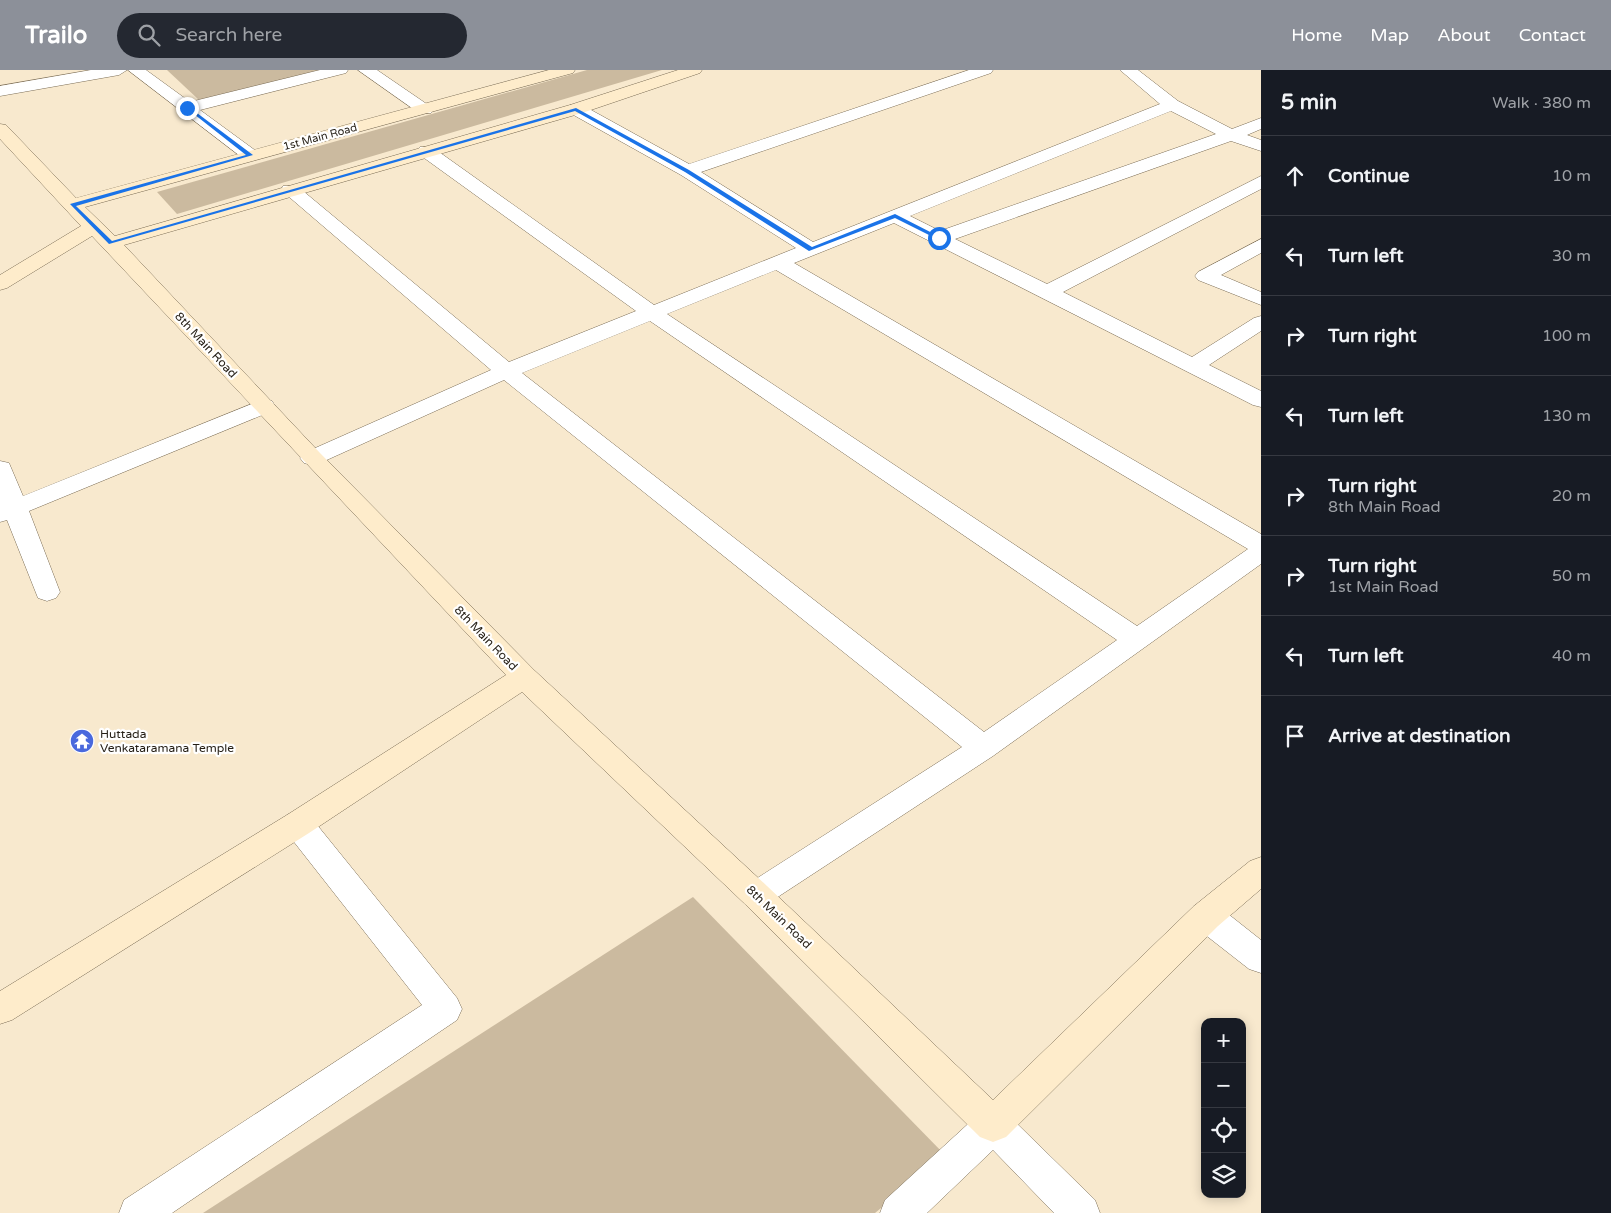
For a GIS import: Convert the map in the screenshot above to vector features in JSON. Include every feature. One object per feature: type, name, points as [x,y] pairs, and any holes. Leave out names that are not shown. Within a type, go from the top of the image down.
[{"type":"street","points":[[0,90],[119,70]]},
{"type":"street","points":[[136,70],[250,155]]},
{"type":"street","points":[[187,108],[340,70]]},
{"type":"street","points":[[366,70],[425,109]]},
{"type":"street","name":"1st Main Road","points":[[72,205],[566,70]]},
{"type":"street","points":[[0,284],[102,235],[290,190],[576,109],[694,70]]},
{"type":"street","points":[[687,171],[985,70]]},
{"type":"street","points":[[1128,70],[1172,105],[1231,135],[1261,146]]},
{"type":"street","points":[[312,458],[506,371],[1172,105]]},
{"type":"street","points":[[576,109],[687,171],[812,249]]},
{"type":"street","points":[[939,238],[1261,124]]},
{"type":"street","name":"8th Main Road","points":[[0,128],[312,458],[524,677],[756,894],[993,1125]]},
{"type":"street","points":[[426,151],[652,313],[1136,639]]},
{"type":"street","points":[[1048,292],[1261,182]]},
{"type":"street","points":[[290,190],[506,371],[983,748]]},
{"type":"street","points":[[895,216],[1261,400]]},
{"type":"street","points":[[1261,245],[1205,276],[1261,299]]},
{"type":"street","points":[[776,262],[1261,545]]},
{"type":"street","points":[[1194,365],[1261,322]]},
{"type":"street","points":[[8,511],[264,406]]},
{"type":"street","points":[[0,468],[8,511],[47,592]]},
{"type":"street","points":[[756,894],[983,748],[1261,552]]},
{"type":"street","points":[[0,1009],[298,824],[524,677]]},
{"type":"street","points":[[138,1213],[445,1009],[298,824]]},
{"type":"street","points":[[899,1213],[993,1125],[1206,916],[1261,870]]},
{"type":"street","points":[[1206,916],[1261,959]]},
{"type":"street","points":[[993,1125],[1081,1213]]},
{"type":"shaded area","points":[[167,70],[321,70],[199,100]]},
{"type":"shaded area","points":[[587,70],[662,70],[177,214],[157,192]]},
{"type":"shaded area","points":[[693,897],[945,1155],[875,1213],[203,1213]]},
{"type":"place","name":"Huttada Venkataramana Temple","points":[[82,741]]},
{"type":"route","points":[[187,108],[250,155],[72,205],[111,243],[576,109],[687,171],[812,249],[895,216],[939,238]]}]
